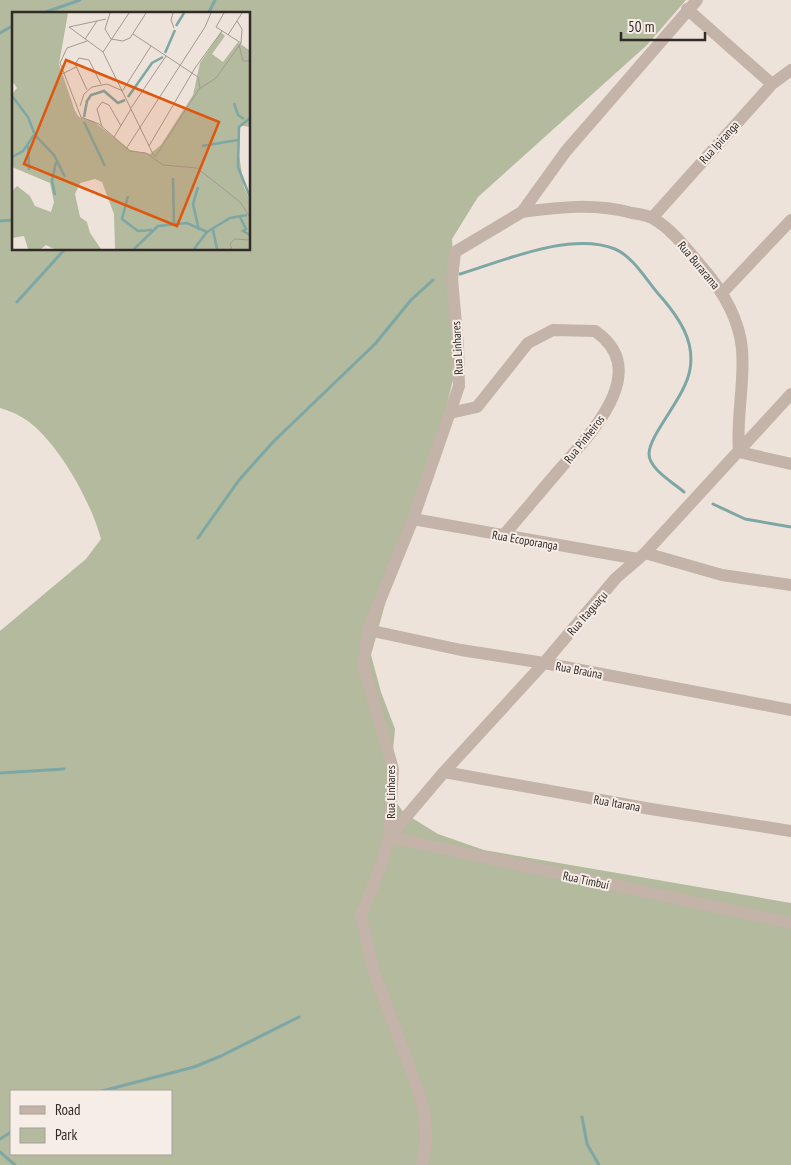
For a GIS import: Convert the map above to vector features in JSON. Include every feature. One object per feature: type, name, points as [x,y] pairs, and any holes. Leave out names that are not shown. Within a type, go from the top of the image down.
[{"type":"street","name":"Rua Linhares","points":[[389,837],[393,769],[362,664],[368,630],[413,518],[459,386],[458,346],[452,279],[455,252],[522,212],[566,151],[697,0]]},
{"type":"street","points":[[688,9],[772,84]]},
{"type":"street","name":"Rua Ipiranga","points":[[652,218],[772,84],[791,70]]},
{"type":"street","name":"Rua Burarama","points":[[522,212],[592,205],[652,218],[683,245],[722,293],[738,332],[742,348],[739,452]]},
{"type":"street","points":[[722,293],[791,220]]},
{"type":"street","name":"Rua Pinheiros","points":[[450,413],[477,406],[528,343],[553,330],[595,331],[613,347],[619,373],[610,403],[594,429],[503,536]]},
{"type":"street","name":"Rua Itaguaçu","points":[[389,837],[444,772],[544,663],[616,578],[642,556],[791,394]]},
{"type":"street","points":[[739,452],[791,464]]},
{"type":"street","name":"Rua Ecoporanga","points":[[413,518],[503,536],[642,556],[722,575],[791,585]]},
{"type":"street","name":"Rua Braúna","points":[[368,630],[461,650],[544,663],[791,710]]},
{"type":"street","name":"Rua Itarana","points":[[444,772],[651,809],[791,831]]},
{"type":"street","points":[[389,837],[381,866],[361,915],[372,970],[417,1087],[425,1114],[426,1141],[422,1165]]},
{"type":"street","name":"Rua Timbuí","points":[[389,837],[787,922]]},
{"type":"green space","points":[[0,0],[686,0],[647,45],[478,197],[452,239],[454,279],[463,340],[427,483],[390,586],[371,655],[381,692],[395,729],[391,771],[393,798],[404,813],[438,834],[484,850],[791,903],[791,1165],[0,1165],[0,631],[86,559],[101,539],[80,488],[57,452],[31,424],[16,414],[0,408]]},
{"type":"waterway","points":[[46,12],[80,0]]},
{"type":"waterway","points":[[209,12],[215,0]]},
{"type":"waterway","points":[[0,33],[12,26]]},
{"type":"waterway","points":[[0,221],[12,220]]},
{"type":"waterway","points":[[460,274],[537,250],[578,243],[597,244],[615,249],[628,258],[680,322],[688,340],[691,359],[687,380],[655,436],[649,454],[650,460],[657,470],[684,492]]},
{"type":"waterway","points":[[17,302],[64,250]]},
{"type":"waterway","points":[[198,538],[239,480],[274,441],[375,344],[411,300],[433,280]]},
{"type":"waterway","points":[[713,504],[745,519],[791,527]]},
{"type":"waterway","points":[[0,773],[64,769]]},
{"type":"waterway","points":[[106,1090],[194,1067],[221,1056],[299,1017]]},
{"type":"waterway","points":[[582,1117],[587,1144],[599,1165]]},
{"type":"waterway","points":[[0,1139],[10,1133]]},
{"type":"waterway","points":[[0,1152],[15,1165]]}]
